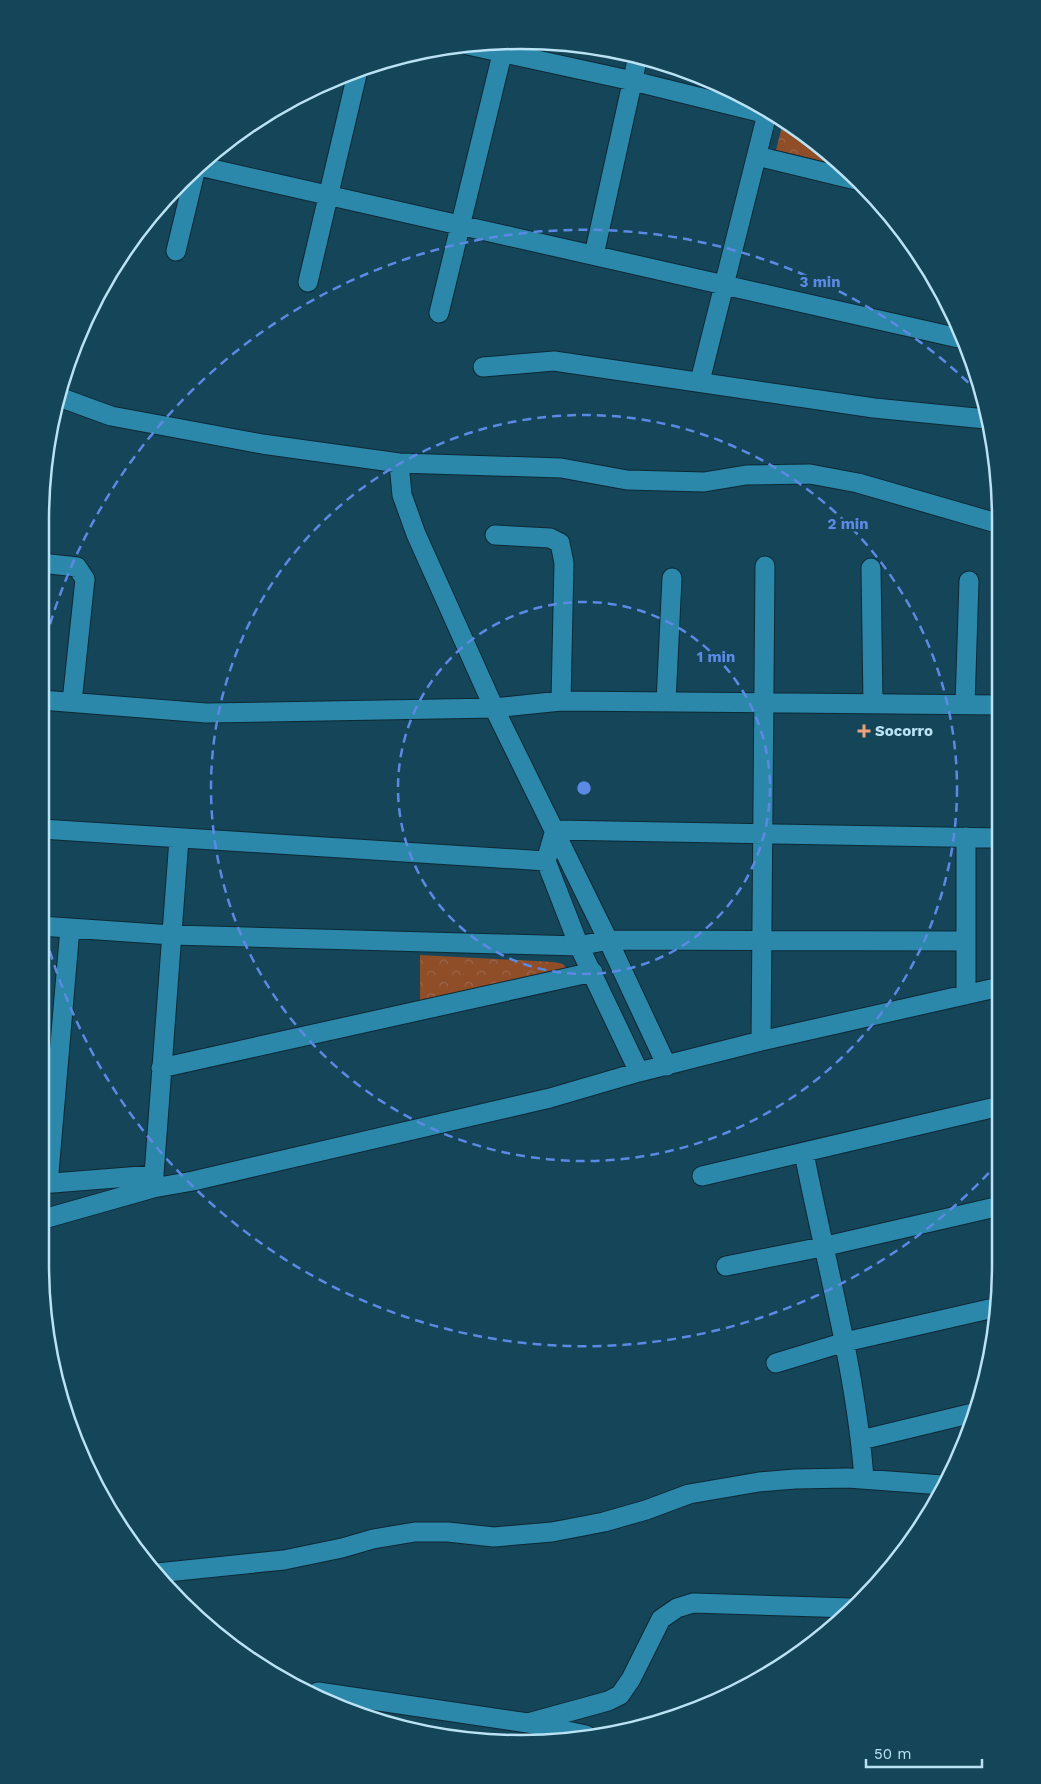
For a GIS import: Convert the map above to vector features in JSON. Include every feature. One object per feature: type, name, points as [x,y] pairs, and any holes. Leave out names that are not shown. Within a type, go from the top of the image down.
[{"type":"street","points":[[513,49],[633,81],[748,108]]},
{"type":"street","points":[[439,313],[503,50]]},
{"type":"street","points":[[594,255],[637,63]]},
{"type":"street","points":[[308,282],[356,79]]},
{"type":"street","points":[[700,382],[726,285],[766,118]]},
{"type":"street","points":[[757,156],[842,176]]},
{"type":"street","points":[[207,168],[954,336]]},
{"type":"street","points":[[176,251],[193,182]]},
{"type":"street","points":[[483,367],[554,361],[874,408],[981,418]]},
{"type":"street","points":[[65,399],[111,416],[262,444],[399,464],[561,468],[637,481],[704,482],[746,474],[810,474],[858,482],[992,522]]},
{"type":"street","points":[[399,464],[402,495],[416,534],[494,708],[555,830],[667,1066]]},
{"type":"street","points":[[495,535],[550,538],[560,543],[564,563],[561,701]]},
{"type":"street","points":[[49,564],[77,567],[85,579],[72,702]]},
{"type":"street","points":[[761,1041],[766,566]]},
{"type":"street","points":[[871,568],[873,704]]},
{"type":"street","points":[[666,702],[672,578]]},
{"type":"street","points":[[965,705],[969,580]]},
{"type":"street","points":[[49,701],[206,712],[494,708],[561,701],[992,705]]},
{"type":"street","points":[[49,830],[546,861]]},
{"type":"street","points":[[555,830],[763,832],[992,838]]},
{"type":"street","points":[[555,830],[546,861],[579,946],[639,1072]]},
{"type":"street","points":[[966,837],[966,995]]},
{"type":"street","points":[[153,1181],[179,839]]},
{"type":"street","points":[[49,927],[172,935],[579,946],[608,940],[966,941]]},
{"type":"street","points":[[49,1135],[70,928]]},
{"type":"street","points":[[161,1068],[593,972]]},
{"type":"street","points":[[49,1184],[153,1181],[313,1154],[550,1098],[639,1072],[761,1041],[992,989]]},
{"type":"street","points":[[702,1176],[992,1108]]},
{"type":"street","points":[[804,1153],[822,1247],[845,1342],[861,1440],[864,1478]]},
{"type":"street","points":[[49,1217],[153,1181]]},
{"type":"street","points":[[726,1266],[822,1247],[992,1208]]},
{"type":"street","points":[[776,1363],[845,1342],[990,1309]]},
{"type":"street","points":[[861,1440],[967,1414]]},
{"type":"street","points":[[164,1572],[284,1560],[415,1532],[448,1532],[494,1537],[552,1532],[604,1522],[646,1510],[689,1494],[795,1479],[864,1478],[937,1484]]},
{"type":"street","points":[[528,1724],[608,1701],[620,1695],[631,1679],[661,1619],[677,1608],[693,1603],[843,1608]]},
{"type":"street","points":[[327,1693],[571,1732]]},
{"type":"green space","points":[[782,127],[828,163],[776,150]]},
{"type":"green space","points":[[420,955],[554,962],[563,964],[567,969],[420,1016]]},
{"type":"place","name":"Socorro","points":[[864,731]]}]
